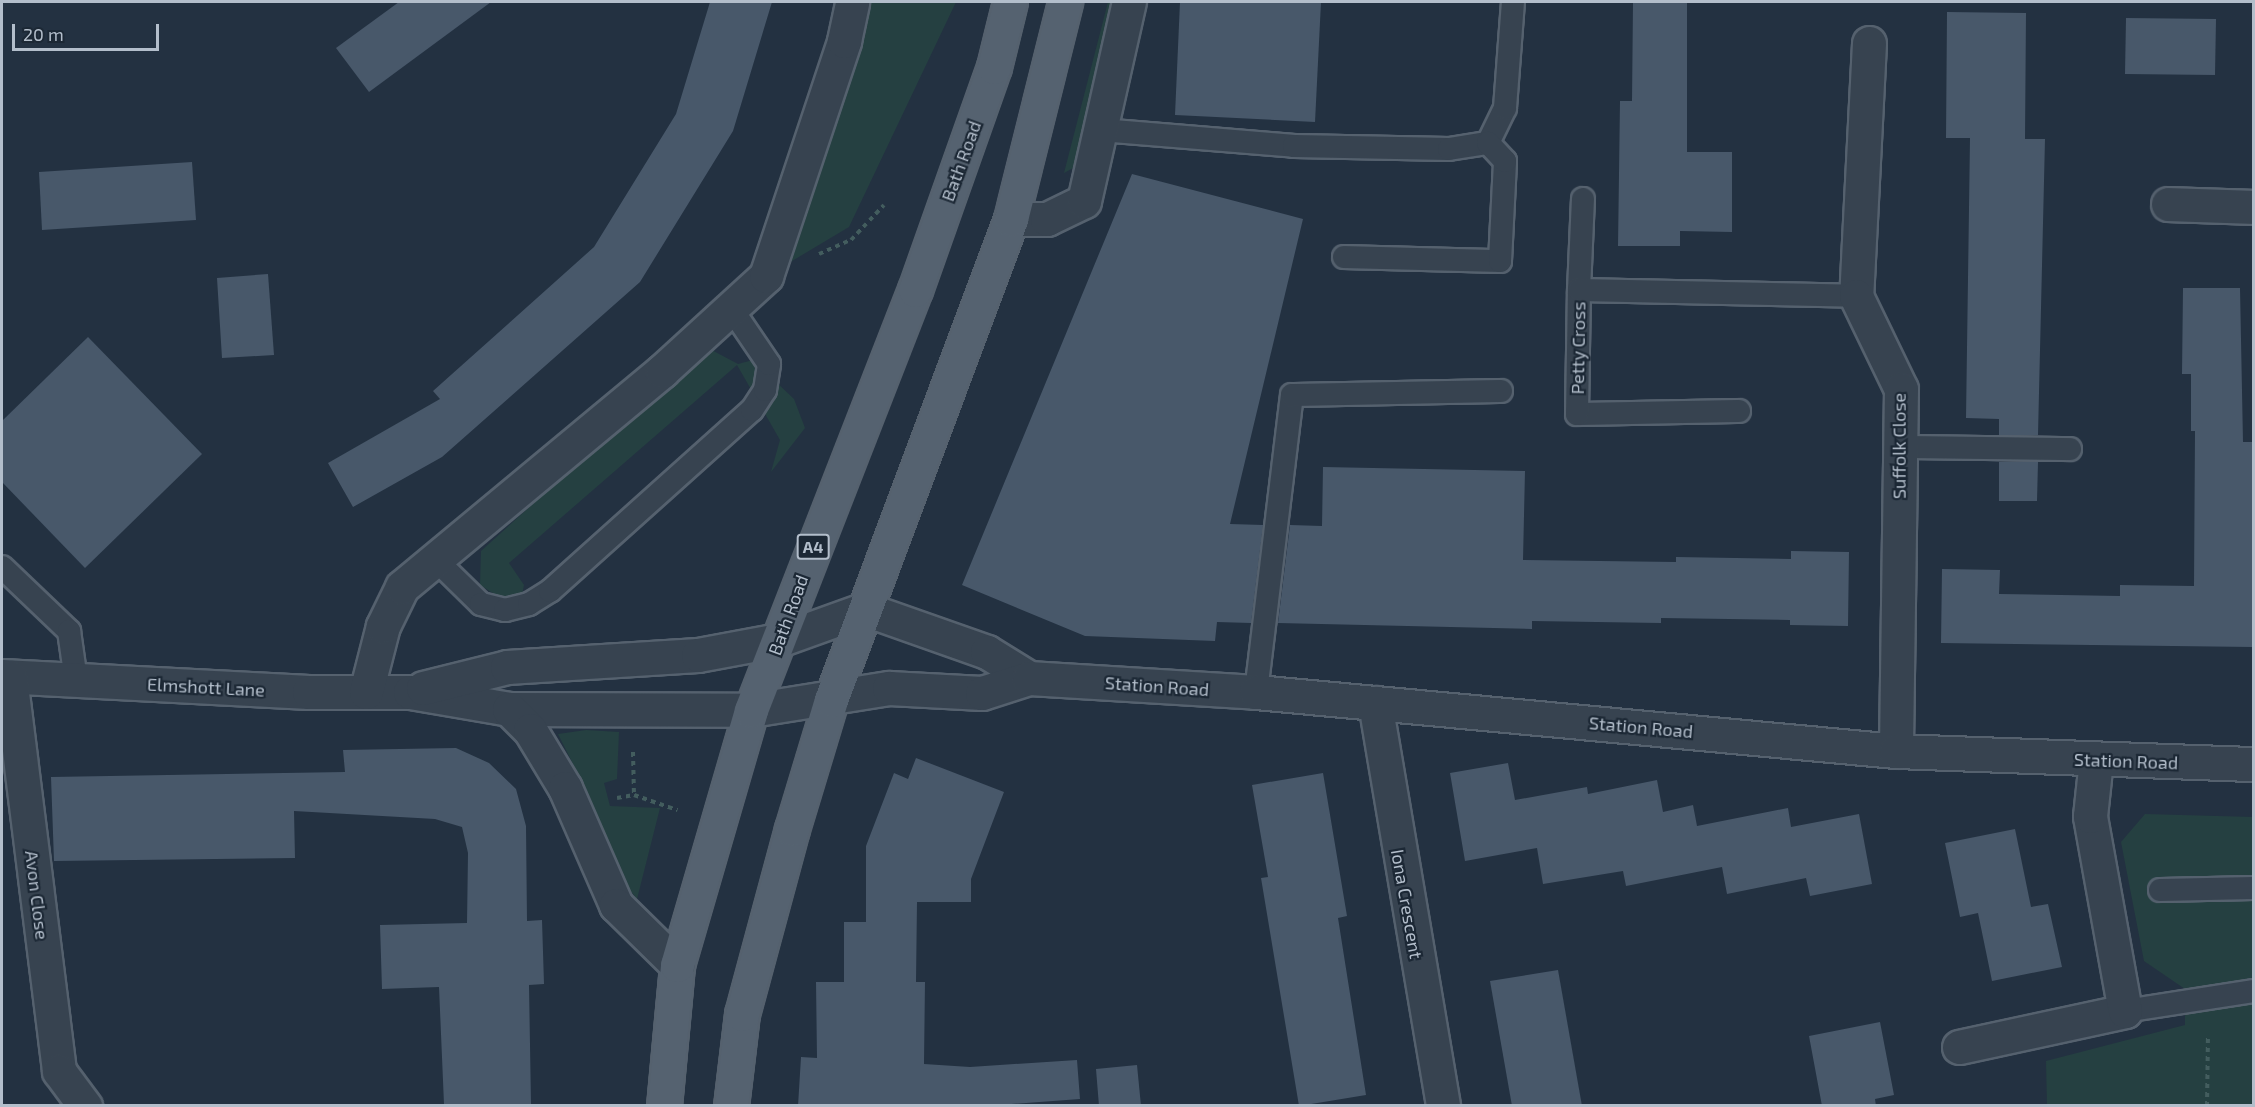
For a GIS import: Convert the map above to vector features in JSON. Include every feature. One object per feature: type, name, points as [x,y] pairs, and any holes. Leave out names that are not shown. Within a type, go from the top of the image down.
[{"type":"main road","name":"Bath Road","points":[[664,1106],[677,965],[751,710],[915,290],[994,67],[1010,2]]},
{"type":"main road","points":[[731,1106],[742,1014],[831,700],[1011,219],[1065,2]]},
{"type":"street","points":[[366,692],[383,626],[402,587],[766,276],[844,41],[852,2]]},
{"type":"street","points":[[1011,219],[1047,219],[1084,201],[1129,2]]},
{"type":"street","name":"Suffolk Close","points":[[1869,43],[1856,296],[1901,389],[1896,751]]},
{"type":"street","points":[[2168,204],[2253,207]]},
{"type":"street","points":[[779,640],[865,609]]},
{"type":"street","name":"Station Road","points":[[865,609],[987,652],[1029,678]]},
{"type":"street","name":"Elmshott Lane","points":[[410,692],[507,667],[698,655],[779,640]]},
{"type":"street","name":"Elmshott Lane","points":[[6,677],[410,692],[509,709],[751,710]]},
{"type":"street","name":"Avon Close","points":[[6,677],[59,1071],[85,1106]]},
{"type":"street","name":"Station Road","points":[[751,710],[831,700],[890,688],[982,693],[1029,678],[1256,692],[1896,751],[2253,764]]},
{"type":"street","name":"Iona Crescent","points":[[1375,703],[1443,1106]]},
{"type":"street","points":[[509,709],[530,730],[565,788],[601,878],[616,905],[677,965]]},
{"type":"street","points":[[1959,1047],[2125,1011],[2090,816],[2096,760]]},
{"type":"lane","points":[[1488,143],[1505,108],[1513,2]]},
{"type":"lane","points":[[1101,130],[1294,146],[1449,149],[1488,143]]},
{"type":"lane","points":[[1344,257],[1500,261],[1505,161],[1488,143]]},
{"type":"lane","points":[[1579,290],[1583,199]]},
{"type":"lane","name":"Petty Cross","points":[[1738,411],[1577,414],[1579,290],[1856,296]]},
{"type":"lane","points":[[435,560],[481,604],[505,610],[529,604],[550,591],[752,410],[765,390],[769,364],[731,308]]},
{"type":"lane","points":[[1256,692],[1292,395],[1501,391]]},
{"type":"lane","points":[[1900,447],[2070,449]]},
{"type":"lane","points":[[2,567],[69,631],[76,680]]},
{"type":"lane","points":[[2160,890],[2253,888]]},
{"type":"lane","points":[[2125,1011],[2253,991]]},
{"type":"path","points":[[766,276],[851,240],[884,205]]},
{"type":"path","points":[[632,710],[634,795],[718,824]]},
{"type":"path","points":[[2206,1106],[2208,998]]},
{"type":"green space","points":[[866,2],[956,2],[849,227],[782,267],[834,131]]},
{"type":"green space","points":[[1108,2],[1128,2],[1077,166],[1064,173]]},
{"type":"green space","points":[[706,347],[738,364],[753,360],[794,399],[805,428],[771,472],[780,440],[737,365],[509,563],[524,585],[522,595],[499,597],[480,585],[481,551]]},
{"type":"green space","points":[[586,730],[619,732],[617,779],[604,783],[610,806],[660,808],[637,899],[608,863],[591,800],[558,734]]},
{"type":"green space","points":[[2145,814],[2253,817],[2253,1105],[2047,1105],[2046,1061],[2185,1025],[2185,989],[2144,961],[2121,842]]},
{"type":"building","points":[[399,2],[491,2],[369,92],[336,48]]},
{"type":"building","points":[[710,2],[772,2],[733,131],[640,282],[442,457],[353,507],[328,463],[440,399],[433,391],[594,247],[676,114]]},
{"type":"building","points":[[1180,2],[1321,2],[1315,122],[1175,115]]},
{"type":"building","points":[[1633,2],[1687,2],[1687,152],[1732,152],[1732,232],[1680,231],[1680,246],[1618,246],[1620,101],[1632,101]]},
{"type":"building","points":[[1947,12],[2026,13],[2025,139],[2045,139],[2038,435],[1999,435],[1999,419],[1966,418],[1970,138],[1946,138]]},
{"type":"building","points":[[2126,18],[2216,19],[2215,75],[2125,74]]},
{"type":"building","points":[[192,162],[196,220],[42,230],[39,172]]},
{"type":"building","points":[[1132,174],[1303,219],[1230,524],[1263,525],[1251,623],[1217,622],[1215,641],[1085,636],[962,585]]},
{"type":"building","points":[[268,274],[274,355],[222,358],[217,278]]},
{"type":"building","points":[[2183,288],[2240,288],[2243,442],[2252,442],[2253,647],[1941,643],[1942,569],[2000,570],[1999,594],[2120,596],[2120,585],[2194,586],[2195,431],[2191,431],[2191,374],[2182,374]]},
{"type":"building","points":[[88,337],[202,454],[85,568],[2,482],[2,421]]},
{"type":"building","points":[[1999,462],[2038,462],[2037,501],[1999,501]]},
{"type":"building","points":[[1323,467],[1525,471],[1523,560],[1676,562],[1676,557],[1791,559],[1791,551],[1849,552],[1848,626],[1790,625],[1790,620],[1661,618],[1661,623],[1532,621],[1532,629],[1278,623],[1290,525],[1322,526]]},
{"type":"building","points":[[456,748],[489,763],[516,789],[526,826],[527,921],[542,920],[544,984],[529,985],[531,1104],[444,1104],[439,987],[382,989],[380,925],[467,923],[468,853],[462,827],[435,819],[294,811],[295,858],[54,861],[51,777],[345,772],[343,750]]},
{"type":"building","points":[[916,758],[1004,792],[971,879],[971,902],[917,902],[916,982],[925,982],[924,1064],[970,1067],[1077,1060],[1080,1099],[984,1106],[798,1106],[801,1057],[817,1058],[816,982],[844,982],[844,922],[866,922],[866,846],[894,773],[908,779]]},
{"type":"building","points":[[1508,763],[1515,800],[1587,787],[1588,794],[1657,780],[1663,812],[1693,805],[1697,826],[1788,808],[1791,827],[1859,814],[1872,884],[1810,896],[1806,878],[1727,894],[1722,867],[1626,886],[1623,871],[1543,884],[1537,848],[1465,861],[1450,773]]},
{"type":"building","points":[[1323,773],[1347,916],[1338,918],[1366,1095],[1299,1106],[1261,878],[1268,877],[1252,785]]},
{"type":"building","points":[[2015,829],[2031,907],[2048,904],[2062,967],[1992,981],[1978,913],[1960,917],[1945,843]]},
{"type":"building","points":[[1558,970],[1582,1106],[1512,1106],[1490,981]]},
{"type":"building","points":[[1880,1022],[1894,1095],[1875,1099],[1876,1106],[1822,1106],[1809,1036]]},
{"type":"building","points":[[1137,1065],[1141,1106],[1099,1106],[1096,1069]]}]
